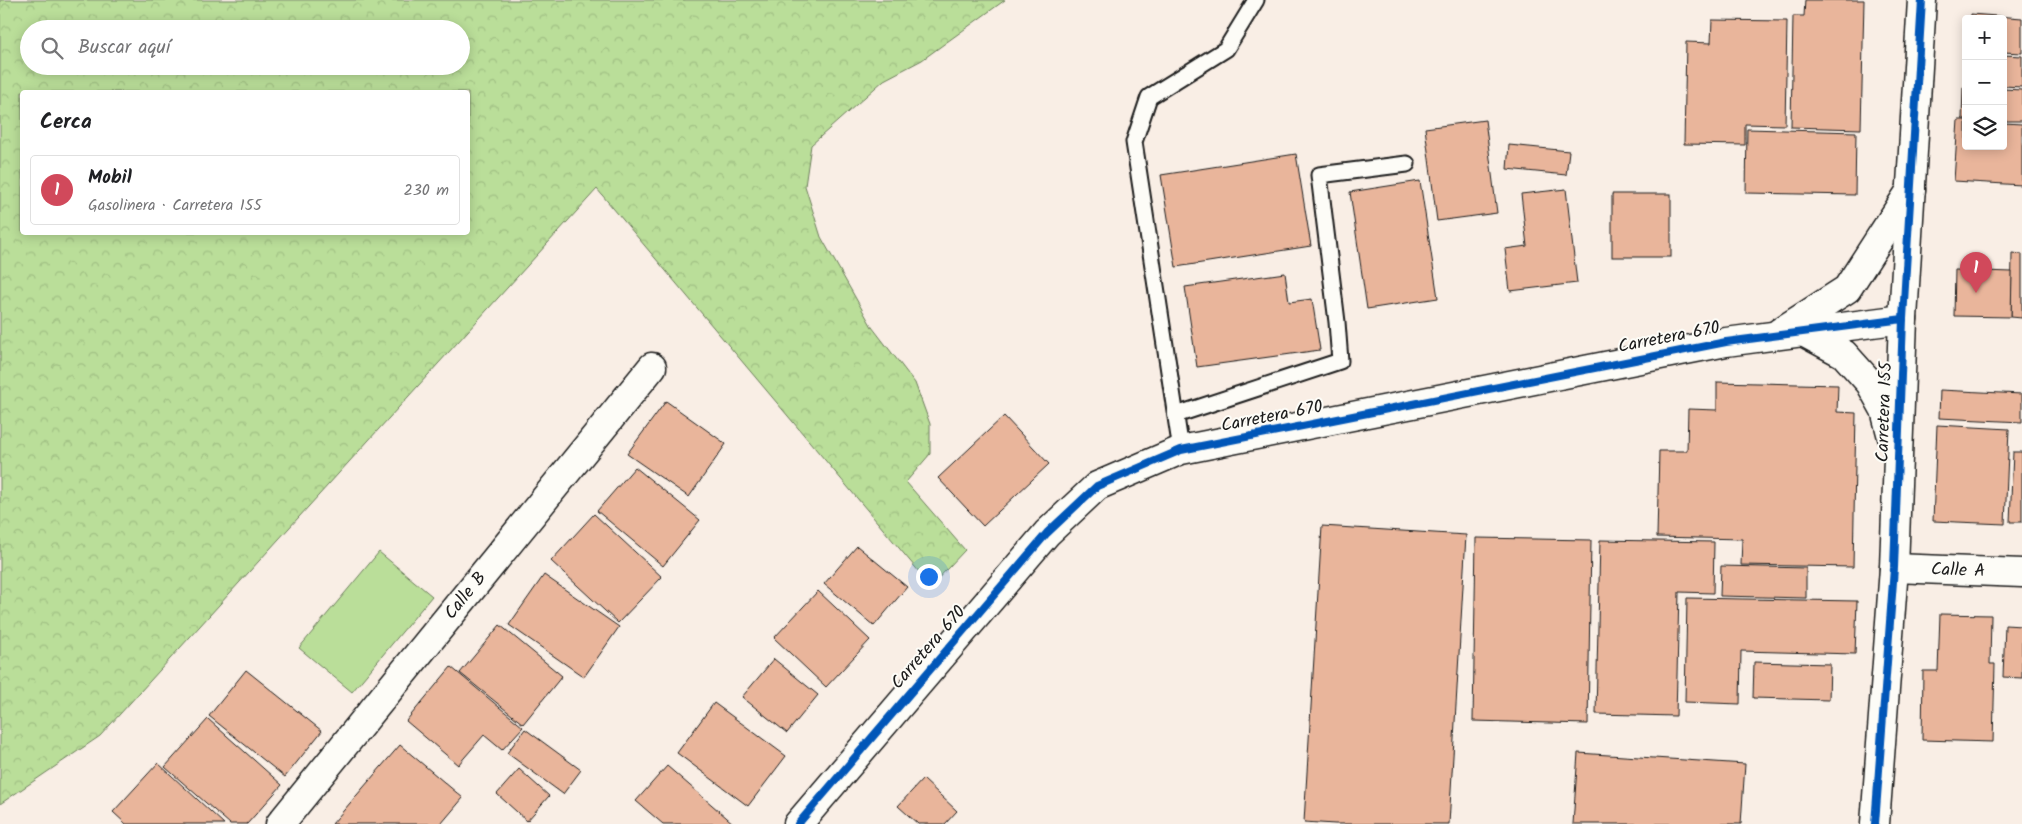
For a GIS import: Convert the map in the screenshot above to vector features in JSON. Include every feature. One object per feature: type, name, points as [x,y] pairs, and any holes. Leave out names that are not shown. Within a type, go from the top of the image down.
[{"type":"street","name":"Carretera 155","points":[[1875,824],[1894,568],[1903,319],[1922,0]]},
{"type":"street","points":[[1773,336],[1848,289],[1911,189]]},
{"type":"street","name":"Carretera 670","points":[[798,824],[1047,534],[1097,486],[1181,450],[1726,342],[1903,319]]},
{"type":"street","points":[[1803,332],[1844,354],[1870,383],[1885,410],[1898,458]]},
{"type":"street","name":"Calle B","points":[[280,824],[652,367]]},
{"type":"street","name":"Calle A","points":[[1894,568],[2022,573]]},
{"type":"lane","points":[[1181,450],[1134,142],[1149,97],[1226,49],[1256,0]]},
{"type":"lane","points":[[1176,416],[1340,361],[1319,175],[1407,164]]},
{"type":"green space","points":[[0,0],[1005,0],[922,60],[884,80],[811,145],[805,186],[821,237],[872,327],[915,383],[930,424],[930,454],[906,482],[965,550],[931,586],[597,189],[100,736],[0,804]]},
{"type":"green space","points":[[379,552],[432,596],[352,692],[299,648]]},
{"type":"building","points":[[1805,0],[1864,0],[1861,129],[1791,127],[1793,16],[1804,16]]},
{"type":"building","points":[[2007,17],[2022,18],[2022,53],[2007,52]]},
{"type":"building","points":[[1712,20],[1787,21],[1785,125],[1745,124],[1745,145],[1684,144],[1686,42],[1711,43]]},
{"type":"building","points":[[2007,55],[2022,56],[2022,87],[2007,86]]},
{"type":"building","points":[[2007,89],[2022,90],[2022,121],[2007,121]]},
{"type":"building","points":[[1485,120],[1497,213],[1437,221],[1425,128]]},
{"type":"building","points":[[1958,120],[1962,120],[1962,150],[2007,150],[2007,123],[2022,124],[2022,185],[1954,181]]},
{"type":"building","points":[[1747,129],[1856,132],[1855,195],[1746,193]]},
{"type":"building","points":[[1509,145],[1569,151],[1566,175],[1507,169]]},
{"type":"building","points":[[1296,154],[1311,246],[1176,267],[1161,175]]},
{"type":"building","points":[[1420,181],[1438,298],[1367,309],[1350,192]]},
{"type":"building","points":[[1566,189],[1577,283],[1510,291],[1505,249],[1527,246],[1521,194]]},
{"type":"building","points":[[1612,194],[1671,194],[1671,257],[1612,257]]},
{"type":"building","points":[[2012,253],[2022,254],[2022,318],[2011,317]]},
{"type":"building","points":[[1955,270],[2012,272],[2011,317],[1954,316]]},
{"type":"building","points":[[1285,273],[1289,302],[1312,299],[1320,350],[1197,367],[1185,287]]},
{"type":"building","points":[[1717,382],[1838,385],[1837,412],[1856,413],[1853,567],[1741,565],[1742,539],[1657,537],[1659,451],[1687,451],[1688,409],[1717,410]]},
{"type":"building","points":[[1940,390],[2022,394],[2022,422],[1939,418]]},
{"type":"building","points":[[666,401],[726,444],[689,497],[627,454]]},
{"type":"building","points":[[1004,416],[1049,464],[983,526],[938,478]]},
{"type":"building","points":[[1937,425],[2009,429],[2005,524],[1933,521]]},
{"type":"building","points":[[2013,452],[2022,452],[2022,522],[2010,522]]},
{"type":"building","points":[[635,467],[700,520],[663,566],[597,511]]},
{"type":"building","points":[[594,514],[662,577],[618,623],[551,561]]},
{"type":"building","points":[[1322,526],[1466,535],[1449,824],[1335,824],[1304,822]]},
{"type":"building","points":[[1476,538],[1591,540],[1588,724],[1473,721]]},
{"type":"building","points":[[1600,540],[1714,542],[1713,593],[1679,592],[1676,716],[1596,714]]},
{"type":"building","points":[[857,546],[907,587],[874,626],[824,584]]},
{"type":"building","points":[[1721,566],[1806,568],[1806,598],[1720,596]]},
{"type":"building","points":[[544,575],[619,627],[584,677],[509,625]]},
{"type":"building","points":[[818,591],[870,640],[826,687],[774,638]]},
{"type":"building","points":[[1687,598],[1857,601],[1855,654],[1741,651],[1740,704],[1685,702]]},
{"type":"building","points":[[1940,614],[1991,615],[1990,664],[1995,664],[1993,742],[1922,740],[1923,671],[1938,671]]},
{"type":"building","points":[[500,625],[562,676],[523,724],[460,673]]},
{"type":"building","points":[[2005,625],[2022,626],[2022,678],[2003,677]]},
{"type":"building","points":[[774,659],[818,695],[787,733],[742,697]]},
{"type":"building","points":[[1754,662],[1830,664],[1829,700],[1753,698]]},
{"type":"building","points":[[451,667],[523,727],[502,750],[484,735],[458,765],[406,721]]},
{"type":"building","points":[[246,670],[322,731],[285,777],[209,716]]},
{"type":"building","points":[[714,703],[786,756],[748,806],[677,753]]},
{"type":"building","points":[[208,719],[282,785],[247,824],[230,824],[165,767]]},
{"type":"building","points":[[525,729],[581,770],[563,794],[507,753]]},
{"type":"building","points":[[400,745],[463,798],[441,824],[332,824]]},
{"type":"building","points":[[1578,753],[1745,764],[1741,824],[1573,824]]},
{"type":"building","points":[[158,763],[224,824],[126,824],[113,812]]},
{"type":"building","points":[[667,766],[734,824],[663,824],[636,801]]},
{"type":"building","points":[[519,769],[549,796],[527,821],[497,794]]},
{"type":"building","points":[[923,779],[957,811],[945,824],[918,824],[898,806]]},
{"type":"cycle path","points":[[1875,824],[1894,568],[1903,319],[1922,0]]},
{"type":"cycle path","points":[[798,824],[1047,533],[1097,486],[1181,450],[1726,342],[1903,319]]},
{"type":"place","name":"Mobil","points":[[1976,293]]}]
